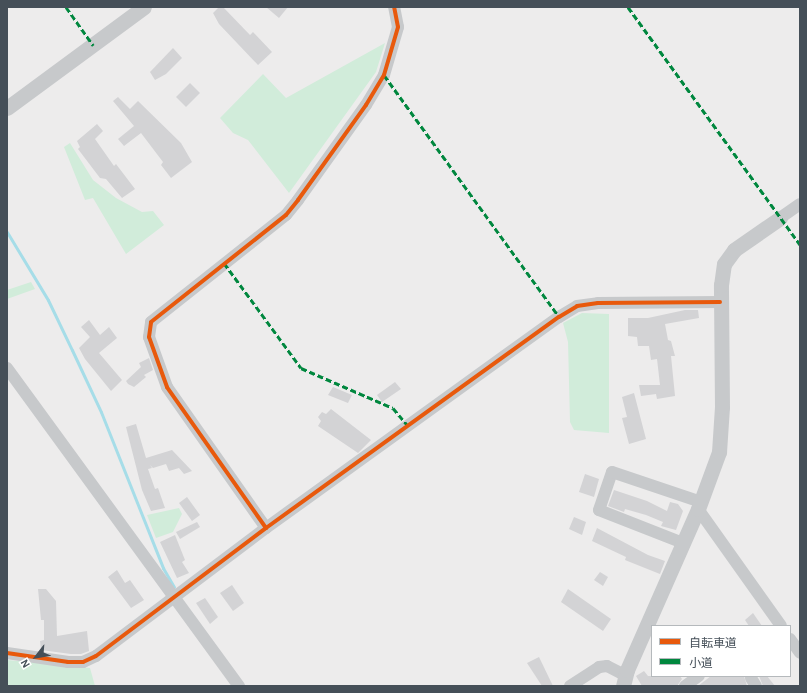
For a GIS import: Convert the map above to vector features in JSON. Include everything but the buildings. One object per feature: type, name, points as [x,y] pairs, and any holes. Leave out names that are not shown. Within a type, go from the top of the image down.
[{"type":"street","points":[[7,108],[144,7]]},
{"type":"street","points":[[266,528],[167,388],[149,337],[151,322],[286,215],[298,200],[366,105],[384,75],[398,27],[394,7]]},
{"type":"street","points":[[570,686],[599,667],[607,666],[624,680],[714,468],[721,432],[721,273],[728,257],[800,204]]},
{"type":"street","points":[[7,653],[68,662],[83,662],[96,656],[266,528],[558,317],[577,306],[598,303],[720,302]]},
{"type":"street","points":[[7,368],[239,686]]},
{"type":"street","points":[[683,543],[599,510],[612,472],[699,506],[776,624]]},
{"type":"street","points":[[791,640],[800,653]]},
{"type":"street","points":[[685,686],[698,677]]},
{"type":"green space","points":[[385,43],[376,72],[289,193],[248,140],[233,133],[220,118],[263,74],[286,98]]},
{"type":"green space","points":[[70,143],[93,180],[116,198],[142,212],[153,211],[164,225],[126,254],[93,198],[85,200],[64,147]]},
{"type":"green space","points":[[31,282],[35,289],[7,299],[7,290]]},
{"type":"green space","points":[[582,313],[609,314],[609,433],[574,430],[570,422],[568,342],[563,323]]},
{"type":"green space","points":[[179,508],[182,514],[173,532],[156,538],[147,515]]},
{"type":"green space","points":[[7,660],[90,668],[95,686],[7,686]]},
{"type":"waterway","points":[[7,232],[48,300],[72,350],[101,412],[163,568],[174,587]]},
{"type":"marked path","points":[[66,7],[93,45]]},
{"type":"marked path","points":[[628,7],[800,245]]},
{"type":"marked path","points":[[384,75],[559,317]]},
{"type":"marked path","points":[[224,263],[301,368],[393,408],[408,426]]},
{"type":"cycle path","points":[[266,528],[167,387],[149,337],[151,322],[286,215],[298,200],[366,105],[384,75],[398,27],[394,7]]},
{"type":"cycle path","points":[[7,653],[68,662],[83,662],[96,656],[266,528],[559,317],[577,306],[598,303],[720,302]]}]
